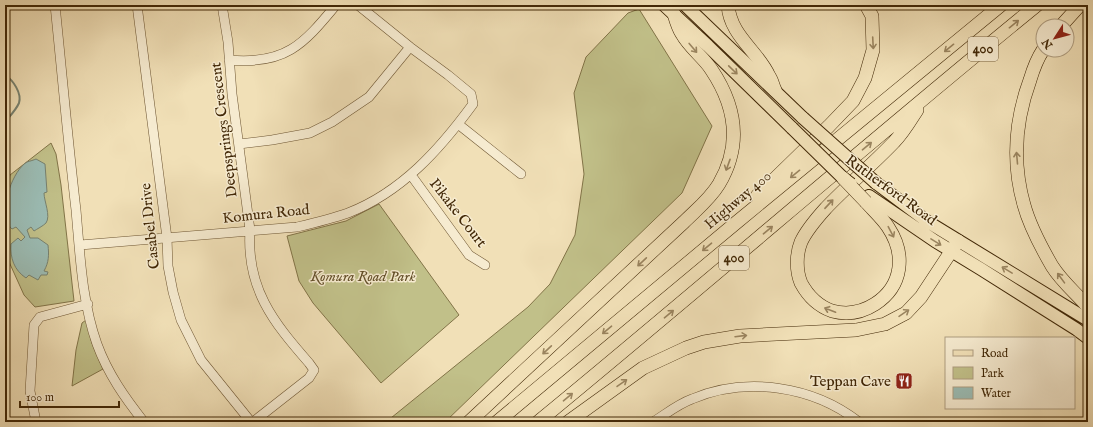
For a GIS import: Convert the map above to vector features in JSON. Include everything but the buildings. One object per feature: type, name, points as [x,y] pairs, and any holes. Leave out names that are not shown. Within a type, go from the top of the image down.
[{"type":"highway","points":[[728,5],[728,13],[739,35],[769,75],[774,90]]},
{"type":"highway","points":[[737,222],[760,193],[853,101],[865,78],[873,50],[872,16],[866,5]]},
{"type":"highway","name":"Highway 400","points":[[497,422],[1001,5]]},
{"type":"highway","name":"400","points":[[538,422],[655,326],[929,93],[1038,5]]},
{"type":"highway","points":[[1068,18],[1080,5]]},
{"type":"highway","points":[[469,422],[684,222],[706,201],[719,185],[731,156],[734,136],[733,119],[720,84],[710,69],[682,35],[674,14]]},
{"type":"highway","points":[[1039,58],[1033,70],[1018,120],[1016,151],[1019,181],[1024,206],[1034,233],[1041,246],[1053,267],[1067,286],[1088,307]]},
{"type":"highway","points":[[843,178],[867,199],[888,227],[896,242],[899,254],[899,265],[897,277],[883,299],[859,312],[842,314],[827,309],[815,302],[804,289],[798,277],[797,263],[801,242],[815,220],[895,141],[929,93]]},
{"type":"highway","points":[[568,422],[643,368],[686,348],[704,342],[740,336],[856,330],[885,324],[906,313],[921,297],[955,246]]},
{"type":"main road","name":"Rutherford Road","points":[[664,5],[843,178]]},
{"type":"main road","name":"Rutherford Road","points":[[685,5],[803,118],[876,183],[928,222],[955,246],[1088,338]]},
{"type":"main road","name":"Rutherford Road","points":[[867,199],[935,241],[955,246],[1088,320]]},
{"type":"street","points":[[55,5],[84,286],[89,315],[98,345],[111,375],[126,401],[144,422]]},
{"type":"street","name":"Casabel Drive","points":[[137,5],[167,238],[168,266],[173,292],[181,320],[190,341],[201,360],[252,422]]},
{"type":"street","name":"Deepsprings Crescent","points":[[222,5],[250,230],[250,246],[254,278],[264,304],[273,319],[314,370],[309,378],[252,422]]},
{"type":"street","points":[[229,60],[250,62],[268,59],[288,52],[304,41],[336,5]]},
{"type":"street","name":"Komura Road","points":[[80,245],[297,227],[330,219],[366,204],[388,192],[411,175],[446,140],[473,104],[471,94],[358,5]]},
{"type":"street","points":[[239,144],[310,133],[332,122],[369,97],[410,47]]},
{"type":"street","points":[[458,124],[521,174]]},
{"type":"street","name":"Pikake Court","points":[[411,175],[469,255],[485,265]]},
{"type":"street","points":[[36,422],[30,391],[34,325],[40,317],[88,304]]},
{"type":"street","points":[[653,422],[678,405],[693,398],[726,389],[760,386],[797,391],[834,404],[859,422]]},
{"type":"green space","points":[[639,9],[712,126],[682,193],[445,422],[386,422],[528,307],[550,284],[575,235],[584,174],[574,93],[586,57],[628,13]]},
{"type":"green space","points":[[51,143],[56,154],[61,185],[74,301],[35,307],[24,295],[5,253],[5,195],[10,175]]},
{"type":"green space","name":"Komura Road Park","points":[[379,204],[459,315],[381,383],[313,303],[299,281],[287,236],[346,221]]},
{"type":"green space","points":[[86,320],[92,343],[103,369],[72,386],[76,350],[82,323]]},
{"type":"water","points":[[36,159],[45,164],[47,192],[44,193],[44,196],[48,213],[45,224],[34,231],[31,227],[27,230],[30,238],[38,238],[48,245],[48,261],[44,271],[48,272],[47,275],[41,275],[38,280],[29,275],[26,278],[22,275],[18,271],[12,259],[11,244],[18,238],[21,241],[25,237],[16,227],[12,229],[9,226],[6,221],[5,214],[9,189],[17,172],[27,162]]},
{"type":"waterway","points":[[5,75],[16,87],[20,99],[16,108],[5,122]]},
{"type":"place","name":"Teppan Cave","points":[[904,381]]}]
